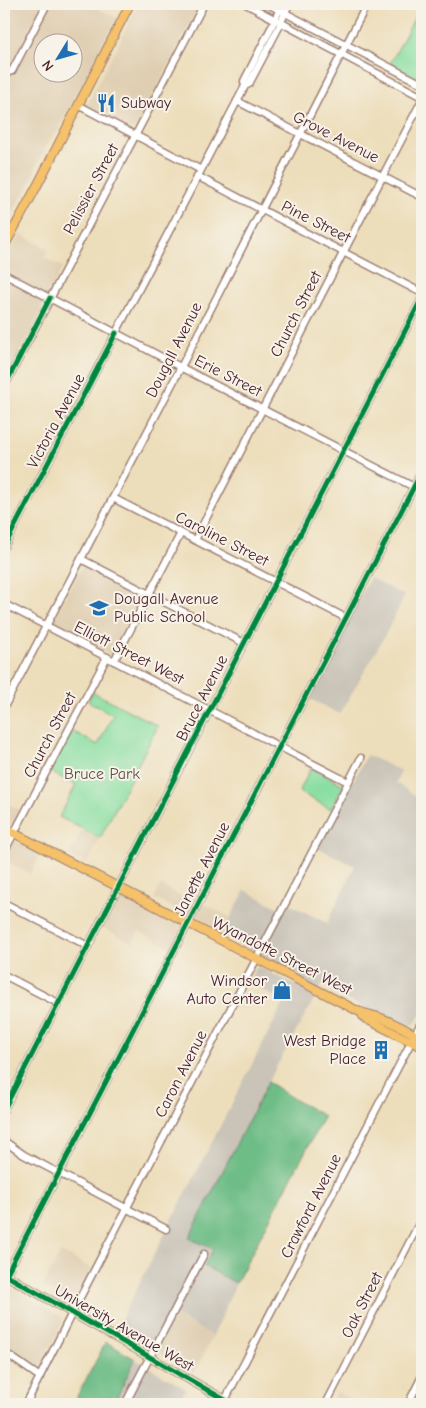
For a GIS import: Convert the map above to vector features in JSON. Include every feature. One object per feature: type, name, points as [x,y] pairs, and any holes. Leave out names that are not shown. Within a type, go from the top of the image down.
[{"type":"main road","points":[[4,247],[130,4]]},
{"type":"main road","name":"Wyandotte Street West","points":[[4,828],[361,1012],[364,1018],[413,1038],[422,1039]]},
{"type":"main road","name":"Wyandotte Street West","points":[[413,1038],[422,1047]]},
{"type":"main road","name":"University Avenue West","points":[[4,1276],[135,1348],[227,1403]]},
{"type":"street","points":[[4,73],[12,72],[47,4]]},
{"type":"street","name":"Pelissier Street","points":[[4,387],[204,4]]},
{"type":"street","points":[[246,4],[422,98]]},
{"type":"street","points":[[268,4],[281,9],[422,84]]},
{"type":"street","name":"Victoria Avenue","points":[[4,547],[237,101],[245,86],[249,84],[278,21],[281,9],[289,4]]},
{"type":"street","name":"Dougall Avenue","points":[[4,707],[367,4]]},
{"type":"street","name":"Church Street","points":[[195,540],[422,98]]},
{"type":"street","name":"Grove Avenue","points":[[237,101],[422,197]]},
{"type":"street","name":"Pine Street","points":[[78,105],[135,135],[262,210],[422,293]]},
{"type":"street","name":"Erie Street","points":[[4,274],[414,487]]},
{"type":"street","name":"Bruce Avenue","points":[[4,1109],[422,298]]},
{"type":"street","name":"Janette Avenue","points":[[4,1276],[422,471]]},
{"type":"street","name":"Caroline Street","points":[[113,498],[346,618]]},
{"type":"street","points":[[114,661],[180,533]]},
{"type":"street","points":[[81,559],[244,643]]},
{"type":"street","name":"Elliott Street West","points":[[4,604],[348,782]]},
{"type":"street","name":"Church Street","points":[[4,852],[107,657]]},
{"type":"street","name":"Caron Avenue","points":[[26,1404],[361,758]]},
{"type":"street","points":[[4,903],[88,946]]},
{"type":"street","points":[[4,975],[58,1003]]},
{"type":"street","name":"Crawford Avenue","points":[[227,1403],[422,1021]]},
{"type":"street","points":[[4,1141],[24,1155],[166,1229]]},
{"type":"street","name":"Oak Street","points":[[326,1404],[422,1218]]},
{"type":"street","points":[[126,1404],[204,1254]]},
{"type":"street","points":[[4,1352],[40,1377]]},
{"type":"street","points":[[408,1404],[422,1376]]},
{"type":"shaded area","points":[[4,4],[89,4],[117,18],[58,131],[49,140],[35,169],[33,178],[4,229]]},
{"type":"shaded area","points":[[139,4],[200,4],[136,128],[130,130],[90,108],[88,103]]},
{"type":"shaded area","points":[[20,234],[48,249],[44,258],[63,267],[4,382],[4,264]]},
{"type":"shaded area","name":"Dougall Avenue Public School","points":[[83,564],[143,596],[143,600],[113,655],[53,625]]},
{"type":"shaded area","points":[[370,578],[405,596],[340,714],[308,698]]},
{"type":"shaded area","points":[[367,755],[401,771],[396,783],[422,800],[422,1012],[413,1025],[407,1026],[368,1010],[332,991],[323,983],[268,1082],[190,1237],[213,1249],[204,1266],[236,1283],[213,1336],[175,1315],[155,1351],[116,1329],[284,1002],[248,982],[255,969],[259,967],[295,985],[300,975],[222,934],[245,890],[285,911],[289,904],[327,923],[355,866],[318,848]]},
{"type":"shaded area","points":[[4,802],[23,812],[14,827],[4,821]]},
{"type":"shaded area","points":[[82,830],[100,838],[87,864],[69,855]]},
{"type":"shaded area","points":[[4,835],[41,854],[30,874],[5,861],[4,863]]},
{"type":"shaded area","points":[[161,885],[195,905],[198,901],[230,917],[222,934],[154,898]]},
{"type":"shaded area","points":[[118,894],[180,926],[179,935],[173,949],[139,931],[133,943],[101,927]]},
{"type":"shaded area","points":[[61,1252],[92,1269],[76,1302],[73,1303],[43,1286]]},
{"type":"shaded area","points":[[4,1283],[60,1316],[63,1320],[38,1373],[4,1349]]},
{"type":"shaded area","points":[[175,1315],[213,1336],[194,1373],[155,1351]]},
{"type":"shaded area","points":[[135,1359],[186,1389],[177,1404],[114,1404]]},
{"type":"shaded area","points":[[337,1392],[341,1394],[359,1404],[330,1404]]},
{"type":"green space","points":[[422,4],[422,81],[390,64]]},
{"type":"green space","name":"Bruce Park","points":[[93,692],[158,726],[100,838],[59,817],[76,785],[50,772],[72,731],[98,745],[113,715],[88,701]]},
{"type":"green space","points":[[311,768],[344,785],[331,809],[299,792]]},
{"type":"green space","points":[[268,1082],[324,1116],[236,1283],[204,1266],[213,1249],[189,1238]]},
{"type":"green space","points":[[106,1342],[135,1359],[114,1404],[73,1404]]},
{"type":"cycle path","points":[[4,387],[50,298]]},
{"type":"cycle path","points":[[4,1109],[422,298]]},
{"type":"cycle path","points":[[4,547],[116,333]]},
{"type":"cycle path","points":[[4,1279],[422,471]]},
{"type":"cycle path","points":[[4,1274],[232,1404]]},
{"type":"place","name":"Subway","points":[[106,103]]},
{"type":"place","name":"Dougall Avenue Public School","points":[[99,608]]},
{"type":"place","name":"Windsor Auto Center","points":[[282,990]]},
{"type":"place","name":"West Bridge Place","points":[[381,1050]]}]
